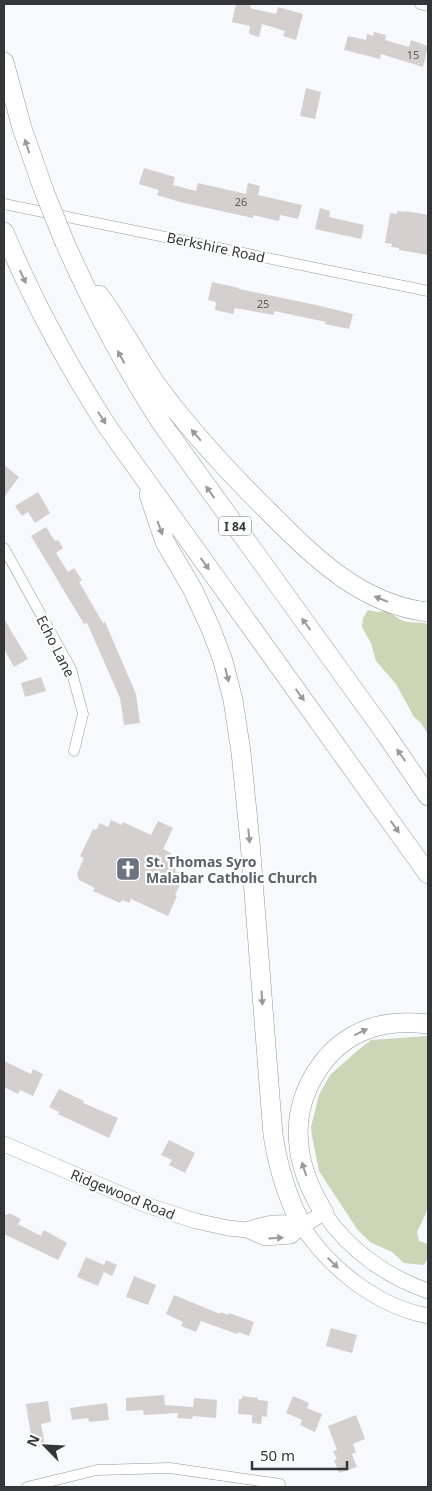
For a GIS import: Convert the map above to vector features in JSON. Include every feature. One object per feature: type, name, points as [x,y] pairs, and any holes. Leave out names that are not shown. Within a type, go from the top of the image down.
[{"type":"highway","name":"I 84","points":[[4,62],[22,128],[44,192],[76,268],[119,353],[162,424],[380,725],[428,796]]},
{"type":"highway","points":[[4,232],[29,288],[66,359],[106,424],[428,874]]},
{"type":"highway","points":[[76,268],[106,304],[145,368],[191,429],[211,453],[314,556],[346,581],[370,594],[405,607],[428,612]]},
{"type":"highway","points":[[146,481],[156,519],[165,542],[193,590],[215,638],[233,700],[241,752],[250,842],[273,1135],[281,1173],[302,1226]]},
{"type":"highway","points":[[324,1213],[308,1181],[298,1145],[300,1113],[310,1082],[318,1068],[335,1050],[362,1032],[377,1026],[394,1023],[428,1024]]},
{"type":"main road","name":"Ridgewood Road","points":[[4,1144],[151,1207],[196,1221],[247,1230],[265,1238],[287,1237],[324,1213]]},
{"type":"main road","points":[[324,1213],[348,1242],[377,1266],[398,1278],[428,1290]]},
{"type":"main road","points":[[302,1226],[331,1262],[357,1284],[390,1303],[414,1313],[428,1316]]},
{"type":"street","points":[[420,4],[428,6]]},
{"type":"street","name":"Berkshire Road","points":[[4,204],[428,291]]},
{"type":"street","name":"Echo Lane","points":[[4,548],[72,669],[83,714],[74,750]]},
{"type":"street","points":[[27,1487],[97,1470],[170,1468],[280,1484]]},
{"type":"green space","points":[[368,610],[386,611],[404,621],[428,624],[428,734],[421,723],[414,717],[396,684],[376,661],[371,643],[362,627],[363,618]]},
{"type":"green space","points":[[428,1036],[428,1204],[417,1232],[419,1241],[428,1244],[428,1258],[424,1265],[404,1263],[392,1252],[370,1242],[357,1229],[319,1171],[311,1127],[319,1095],[330,1075],[371,1040]]},
{"type":"building","points":[[236,4],[251,4],[250,8],[276,14],[278,7],[303,14],[296,40],[283,36],[285,31],[262,24],[259,37],[249,34],[250,26],[232,22]]},
{"type":"building","points":[[374,32],[386,35],[385,40],[409,47],[411,40],[428,46],[423,67],[381,54],[380,59],[344,50],[348,36],[366,40],[367,34],[373,36]]},
{"type":"building","points":[[306,88],[321,92],[315,119],[300,116]]},
{"type":"building","points":[[144,168],[175,177],[173,185],[196,191],[198,183],[246,194],[248,183],[260,186],[258,195],[302,205],[298,219],[280,215],[279,221],[253,215],[253,218],[180,202],[157,195],[159,190],[139,184]]},
{"type":"building","points":[[320,208],[330,211],[329,217],[364,225],[361,239],[315,229]]},
{"type":"building","points":[[397,211],[428,215],[428,255],[399,250],[399,248],[391,247],[392,244],[385,243],[390,213],[397,214]]},
{"type":"building","points":[[212,282],[353,314],[349,329],[274,311],[274,315],[235,308],[233,314],[215,310],[216,302],[208,300]]},
{"type":"building","points":[[4,465],[19,477],[4,497]]},
{"type":"building","points":[[38,492],[50,513],[35,523],[28,512],[22,516],[15,506]]},
{"type":"building","points":[[46,527],[55,541],[58,540],[63,548],[56,553],[68,572],[74,568],[82,580],[79,582],[103,623],[105,622],[136,694],[140,723],[124,725],[120,698],[87,623],[84,624],[31,536]]},
{"type":"building","points":[[4,619],[28,659],[14,667],[4,649]]},
{"type":"building","points":[[41,677],[46,691],[25,697],[21,683]]},
{"type":"building","name":"St. Thomas Syro Malabar Catholic Church","points":[[111,820],[122,825],[123,822],[151,835],[158,821],[173,828],[163,849],[171,853],[167,862],[177,867],[175,871],[184,876],[168,916],[131,899],[129,903],[122,900],[120,903],[93,891],[95,888],[79,880],[77,874],[84,858],[80,856],[93,829],[96,830],[100,823],[108,827]]},
{"type":"building","points":[[4,1061],[31,1074],[33,1069],[43,1074],[33,1096],[20,1090],[18,1094],[4,1087]]},
{"type":"building","points":[[59,1089],[84,1101],[83,1103],[118,1118],[109,1138],[58,1114],[59,1112],[49,1107]]},
{"type":"building","points":[[169,1140],[195,1153],[185,1173],[169,1165],[172,1160],[161,1155]]},
{"type":"building","points":[[9,1213],[21,1219],[18,1224],[41,1236],[44,1230],[67,1243],[58,1260],[4,1234],[4,1214],[8,1215]]},
{"type":"building","points":[[86,1257],[104,1265],[106,1260],[117,1265],[112,1276],[104,1272],[98,1286],[77,1277]]},
{"type":"building","points":[[134,1276],[156,1285],[148,1305],[126,1297]]},
{"type":"building","points":[[174,1295],[220,1314],[221,1312],[228,1315],[229,1313],[254,1322],[249,1336],[238,1332],[237,1334],[201,1321],[196,1332],[181,1326],[183,1322],[166,1314]]},
{"type":"building","points":[[331,1328],[357,1335],[352,1353],[326,1346]]},
{"type":"building","points":[[164,1395],[165,1405],[193,1407],[194,1398],[217,1400],[216,1418],[193,1416],[192,1419],[177,1418],[178,1413],[144,1415],[143,1410],[126,1411],[126,1398]]},
{"type":"building","points":[[242,1396],[268,1401],[267,1417],[262,1416],[261,1424],[252,1423],[252,1415],[238,1414],[239,1399],[242,1399]]},
{"type":"building","points":[[293,1396],[309,1403],[307,1408],[322,1414],[315,1432],[300,1425],[302,1420],[286,1413]]},
{"type":"building","points":[[48,1401],[51,1422],[41,1424],[45,1446],[33,1448],[26,1404]]},
{"type":"building","points":[[107,1403],[109,1420],[89,1422],[88,1418],[72,1420],[70,1408]]},
{"type":"building","points":[[356,1415],[365,1439],[353,1444],[356,1452],[352,1454],[357,1467],[339,1473],[334,1460],[337,1459],[333,1451],[337,1450],[328,1426]]},
{"type":"place","name":"St. Thomas Syro Malabar Catholic Church","points":[[128,869]]}]
